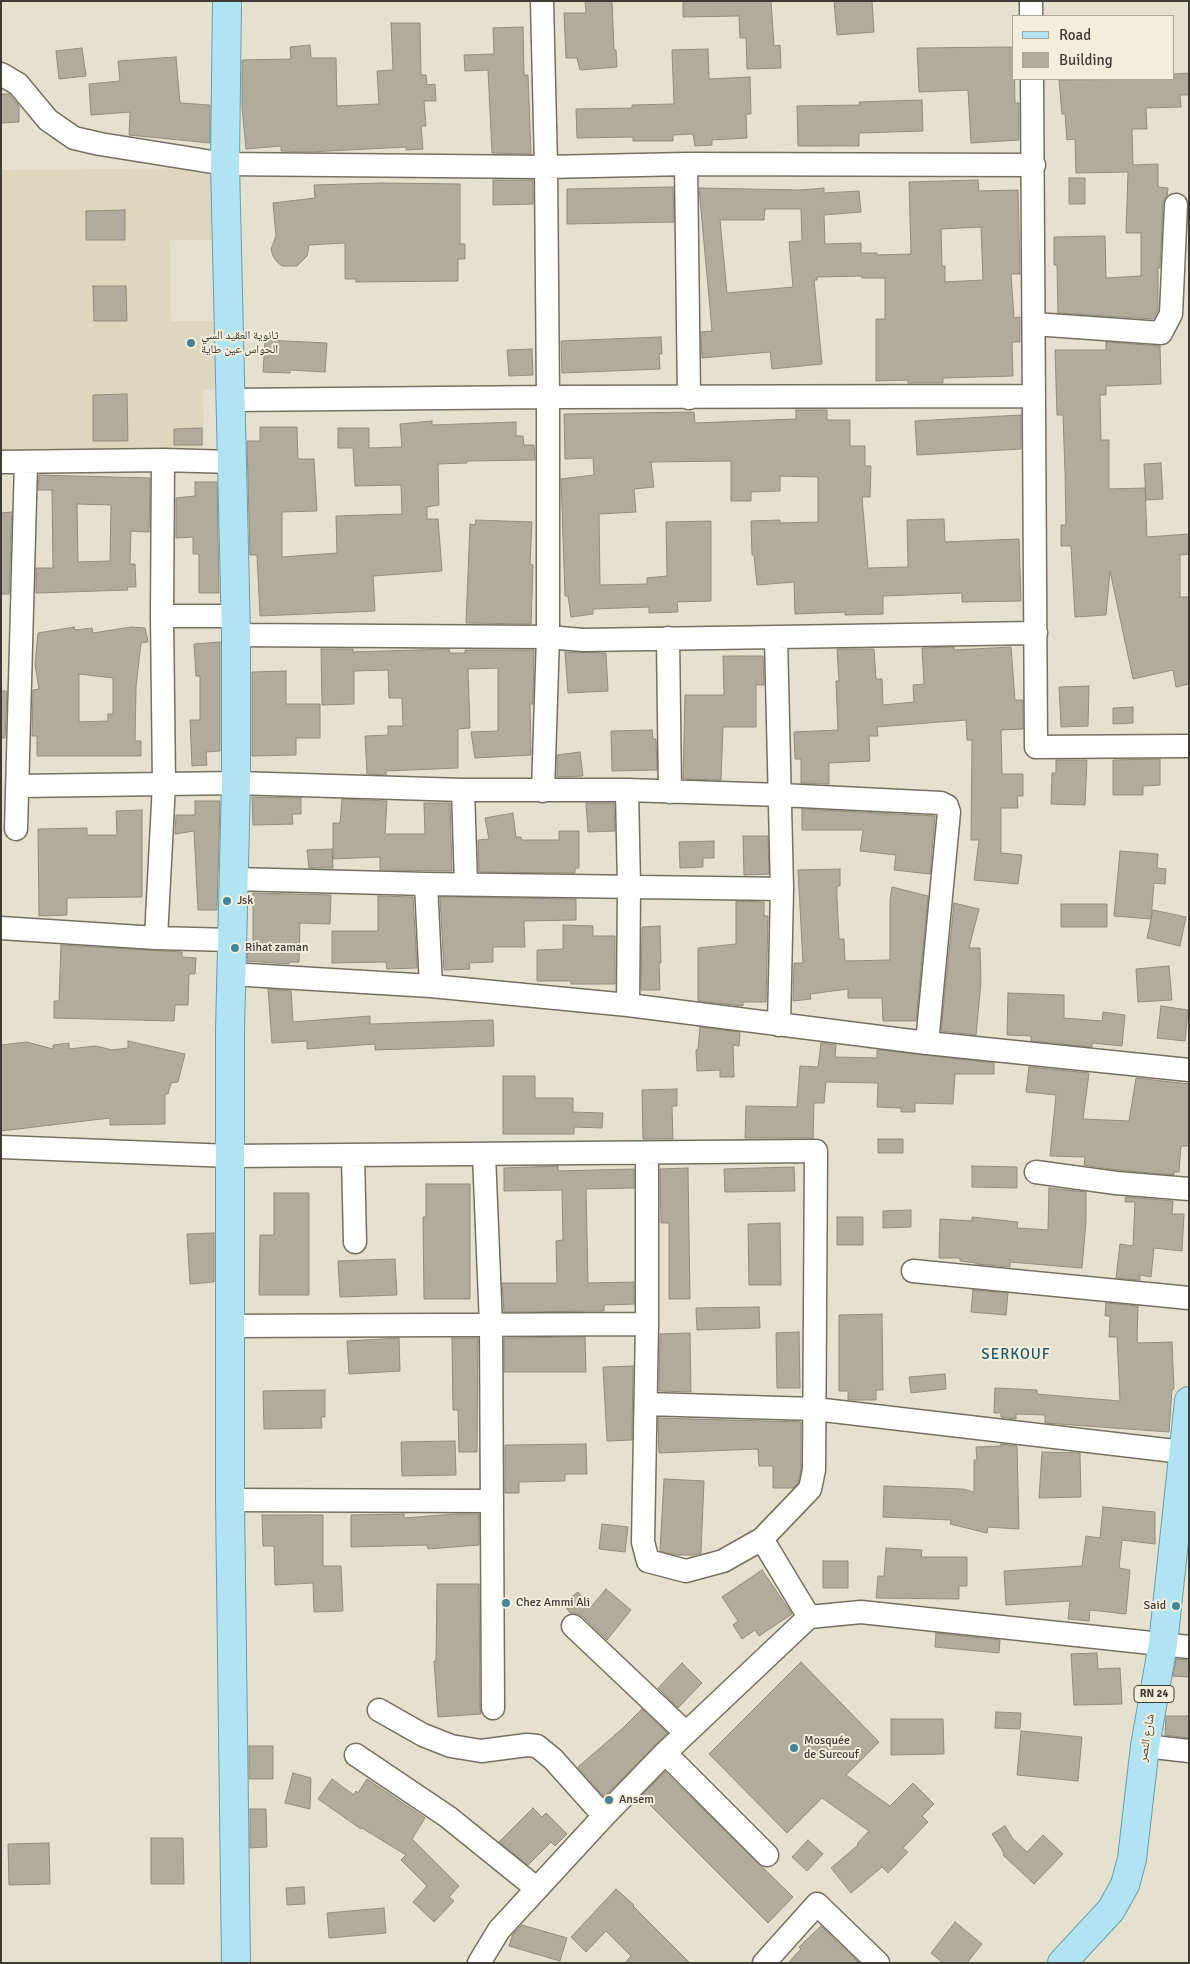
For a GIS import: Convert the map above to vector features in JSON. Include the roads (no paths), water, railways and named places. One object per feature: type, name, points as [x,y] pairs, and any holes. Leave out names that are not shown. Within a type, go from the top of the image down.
[{"type":"main road","points":[[227,1],[225,164],[233,462],[236,783],[231,940],[230,1156],[230,1500],[236,1963]]},
{"type":"main road","name":"شارع النصر","points":[[1062,1963],[1111,1910],[1125,1885],[1132,1859],[1145,1746],[1176,1646],[1184,1490],[1183,1452],[1189,1401]]},
{"type":"street","points":[[542,1],[548,397],[548,637],[543,791]]},
{"type":"street","points":[[1031,1],[1031,15]]},
{"type":"street","points":[[1,74],[18,84],[48,120],[74,138],[100,144],[225,164],[546,167],[686,164],[1034,165]]},
{"type":"street","points":[[1032,80],[1036,747],[1189,746]]},
{"type":"street","points":[[686,164],[689,398]]},
{"type":"street","points":[[1034,324],[1161,334],[1171,314],[1176,204]]},
{"type":"street","points":[[231,400],[1034,396]]},
{"type":"street","points":[[156,938],[164,784],[162,616],[164,460]]},
{"type":"street","points":[[1,462],[164,460],[233,462]]},
{"type":"street","points":[[16,830],[26,462]]},
{"type":"street","points":[[162,616],[235,625],[583,640],[1036,633]]},
{"type":"street","points":[[668,638],[670,792]]},
{"type":"street","points":[[776,638],[782,889],[779,1025]]},
{"type":"street","points":[[18,786],[236,783],[463,790],[627,790],[941,803],[946,806],[949,812],[927,1043]]},
{"type":"street","points":[[463,790],[466,884]]},
{"type":"street","points":[[627,790],[629,886],[628,1005]]},
{"type":"street","points":[[234,879],[782,889]]},
{"type":"street","points":[[426,884],[431,986]]},
{"type":"street","points":[[1,928],[156,938],[231,940]]},
{"type":"street","points":[[231,974],[431,986],[628,1005],[927,1043],[1189,1070]]},
{"type":"street","points":[[1,1146],[230,1156],[816,1151],[814,1470],[810,1490],[762,1539],[723,1561],[686,1571],[648,1561],[643,1542],[647,1324],[647,1153]]},
{"type":"street","points":[[484,1155],[491,1325],[493,1708]]},
{"type":"street","points":[[354,1156],[355,1242]]},
{"type":"street","points":[[1036,1172],[1116,1183],[1189,1189]]},
{"type":"street","points":[[913,1271],[1189,1298]]},
{"type":"street","points":[[230,1326],[647,1324]]},
{"type":"street","points":[[646,1404],[815,1409],[1183,1452]]},
{"type":"street","points":[[230,1500],[491,1501]]},
{"type":"street","points":[[762,1539],[809,1617]]},
{"type":"street","points":[[480,1963],[499,1930],[604,1816],[665,1753],[809,1617],[861,1612],[1176,1646]]},
{"type":"street","points":[[574,1626],[686,1733]]},
{"type":"street","points":[[380,1710],[422,1735],[451,1746],[481,1751],[527,1745],[537,1746],[552,1759],[604,1816]]},
{"type":"street","points":[[1145,1746],[1189,1751]]},
{"type":"street","points":[[665,1753],[766,1855]]},
{"type":"street","points":[[356,1755],[448,1817],[536,1888]]},
{"type":"street","points":[[764,1963],[817,1904],[878,1963]]},
{"type":"place","name":"ثانوية العقيد السي الحواس عين طاية","points":[[191,343]]},
{"type":"place","name":"Jsk","points":[[227,901]]},
{"type":"place","name":"Rihat zaman","points":[[235,948]]},
{"type":"place","name":"Chez Ammi Ali","points":[[506,1603]]},
{"type":"place","name":"Said","points":[[1176,1606]]},
{"type":"place","name":"Mosquée de Surcouf","points":[[794,1748]]},
{"type":"place","name":"Ansem","points":[[609,1800]]},
{"type":"district","name":"SERKOUF","points":[[1016,1355]]}]
